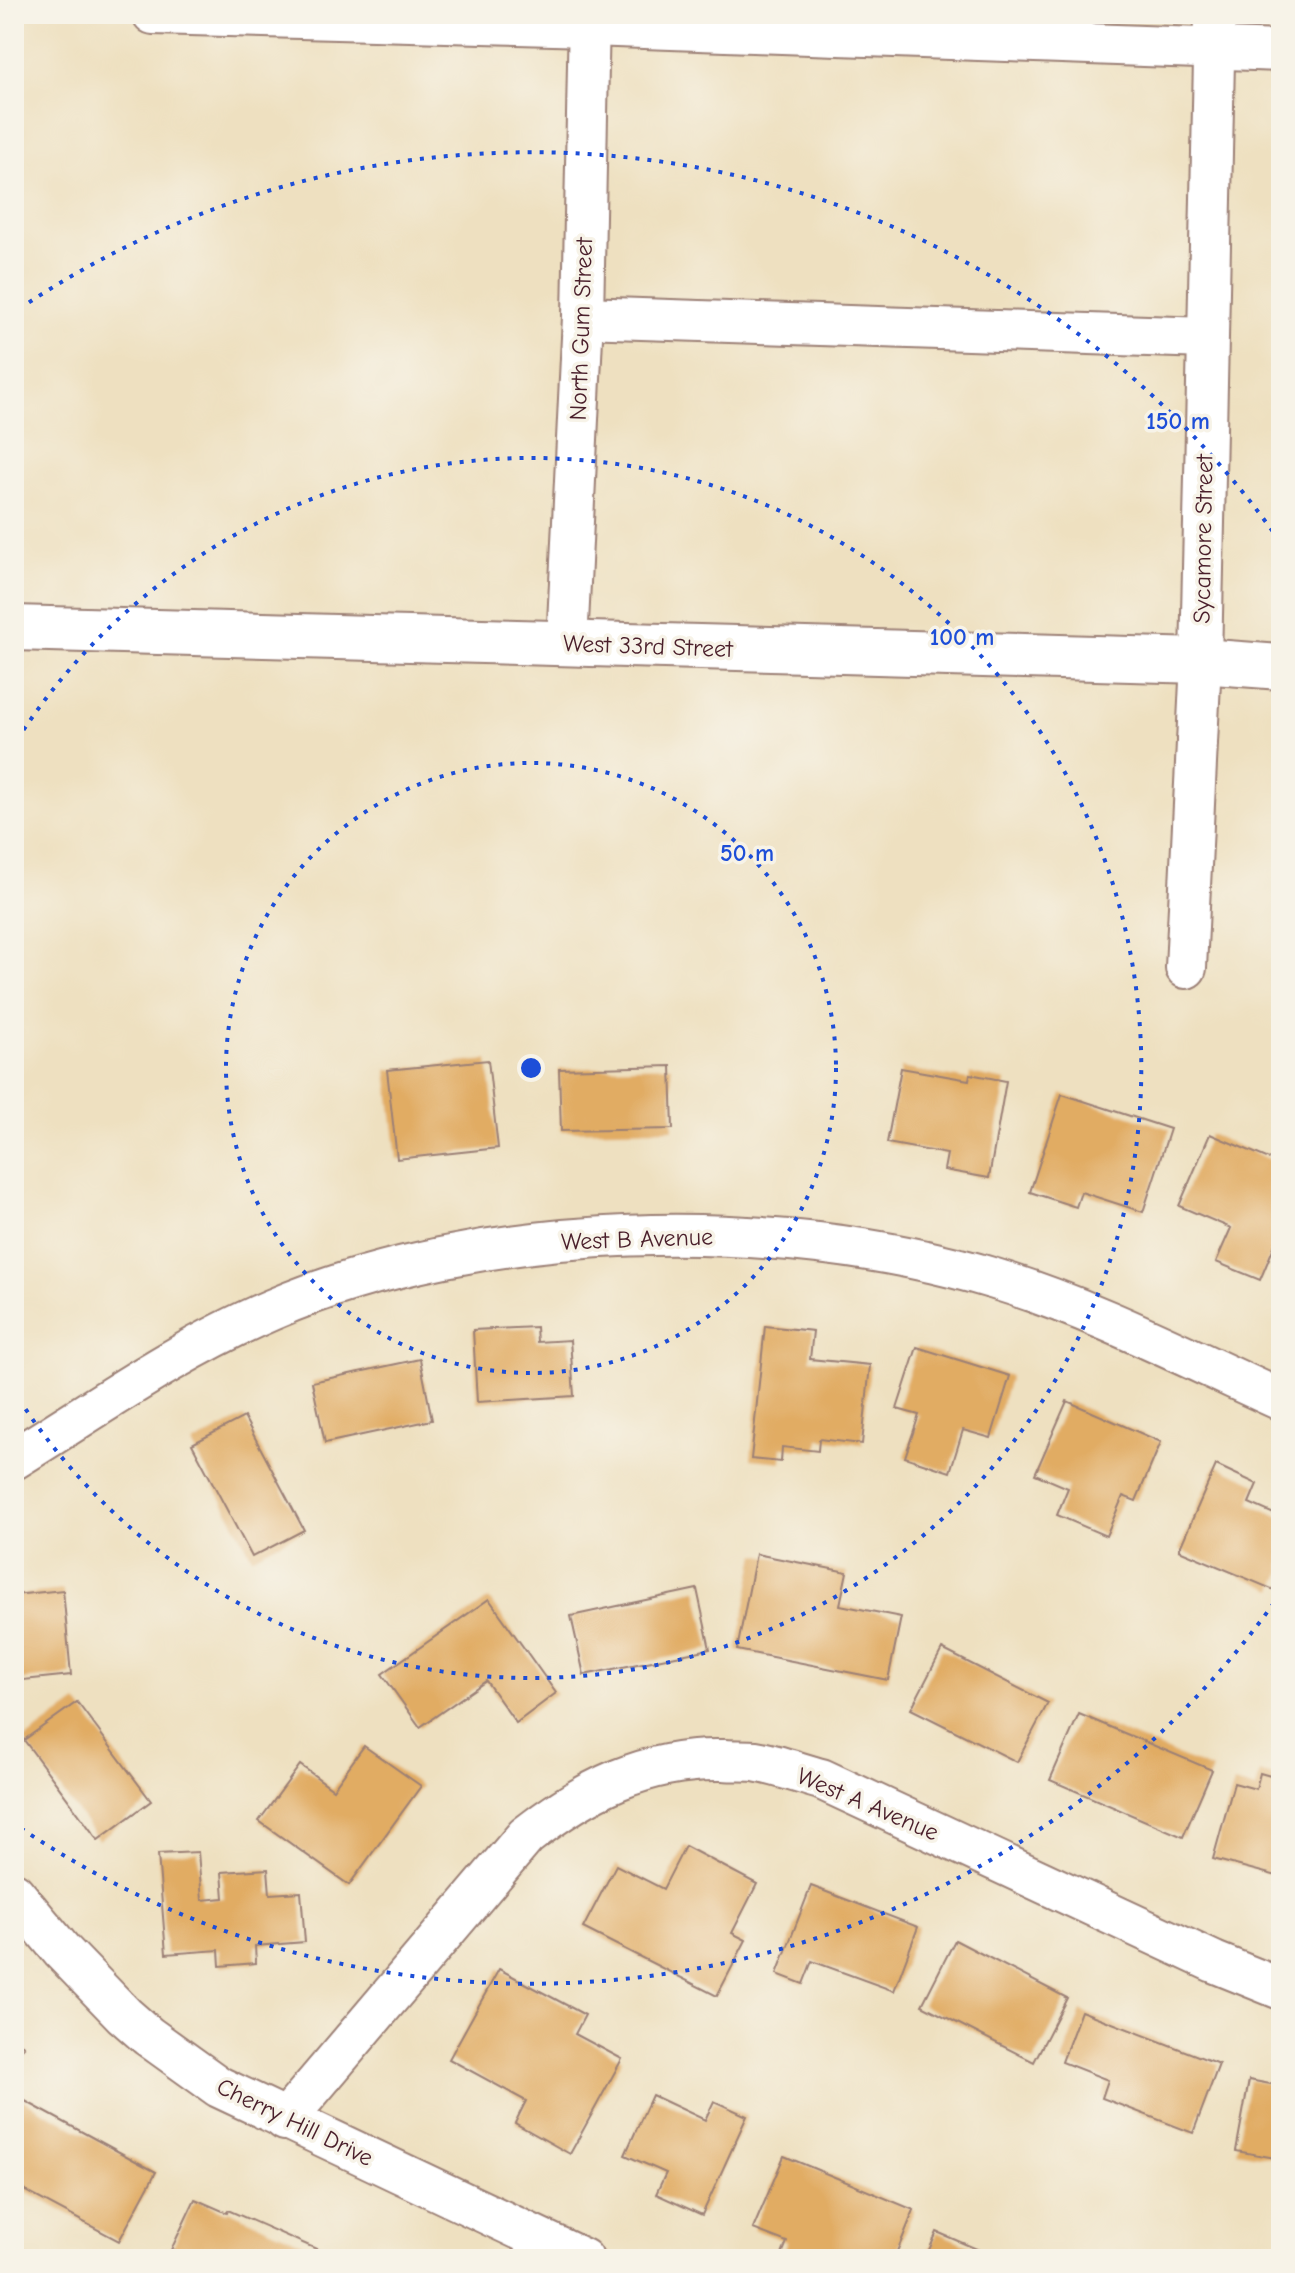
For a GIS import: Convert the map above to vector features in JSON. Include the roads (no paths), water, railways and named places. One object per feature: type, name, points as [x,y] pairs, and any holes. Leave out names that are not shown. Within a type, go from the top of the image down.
[{"type":"street","points":[[153,14],[1214,31],[1281,51]]},
{"type":"street","name":"North Gum Street","points":[[567,644],[583,317],[589,20]]},
{"type":"street","name":"Sycamore Street","points":[[1186,968],[1201,661],[1214,31]]},
{"type":"street","points":[[583,317],[1207,338]]},
{"type":"street","name":"West 33rd Street","points":[[14,628],[1201,661],[1281,667]]},
{"type":"street","name":"West B Avenue","points":[[14,1459],[170,1361],[271,1310],[369,1275],[447,1256],[572,1239],[695,1235],[816,1243],[925,1261],[996,1279],[1077,1308],[1281,1400]]},
{"type":"street","name":"West A Avenue","points":[[285,2120],[526,1836],[560,1809],[622,1777],[656,1767],[701,1760],[753,1761],[821,1779],[1214,1962],[1281,1989]]},
{"type":"street","name":"Cherry Hill Drive","points":[[14,1893],[62,1951],[124,2015],[219,2087],[583,2259]]}]
